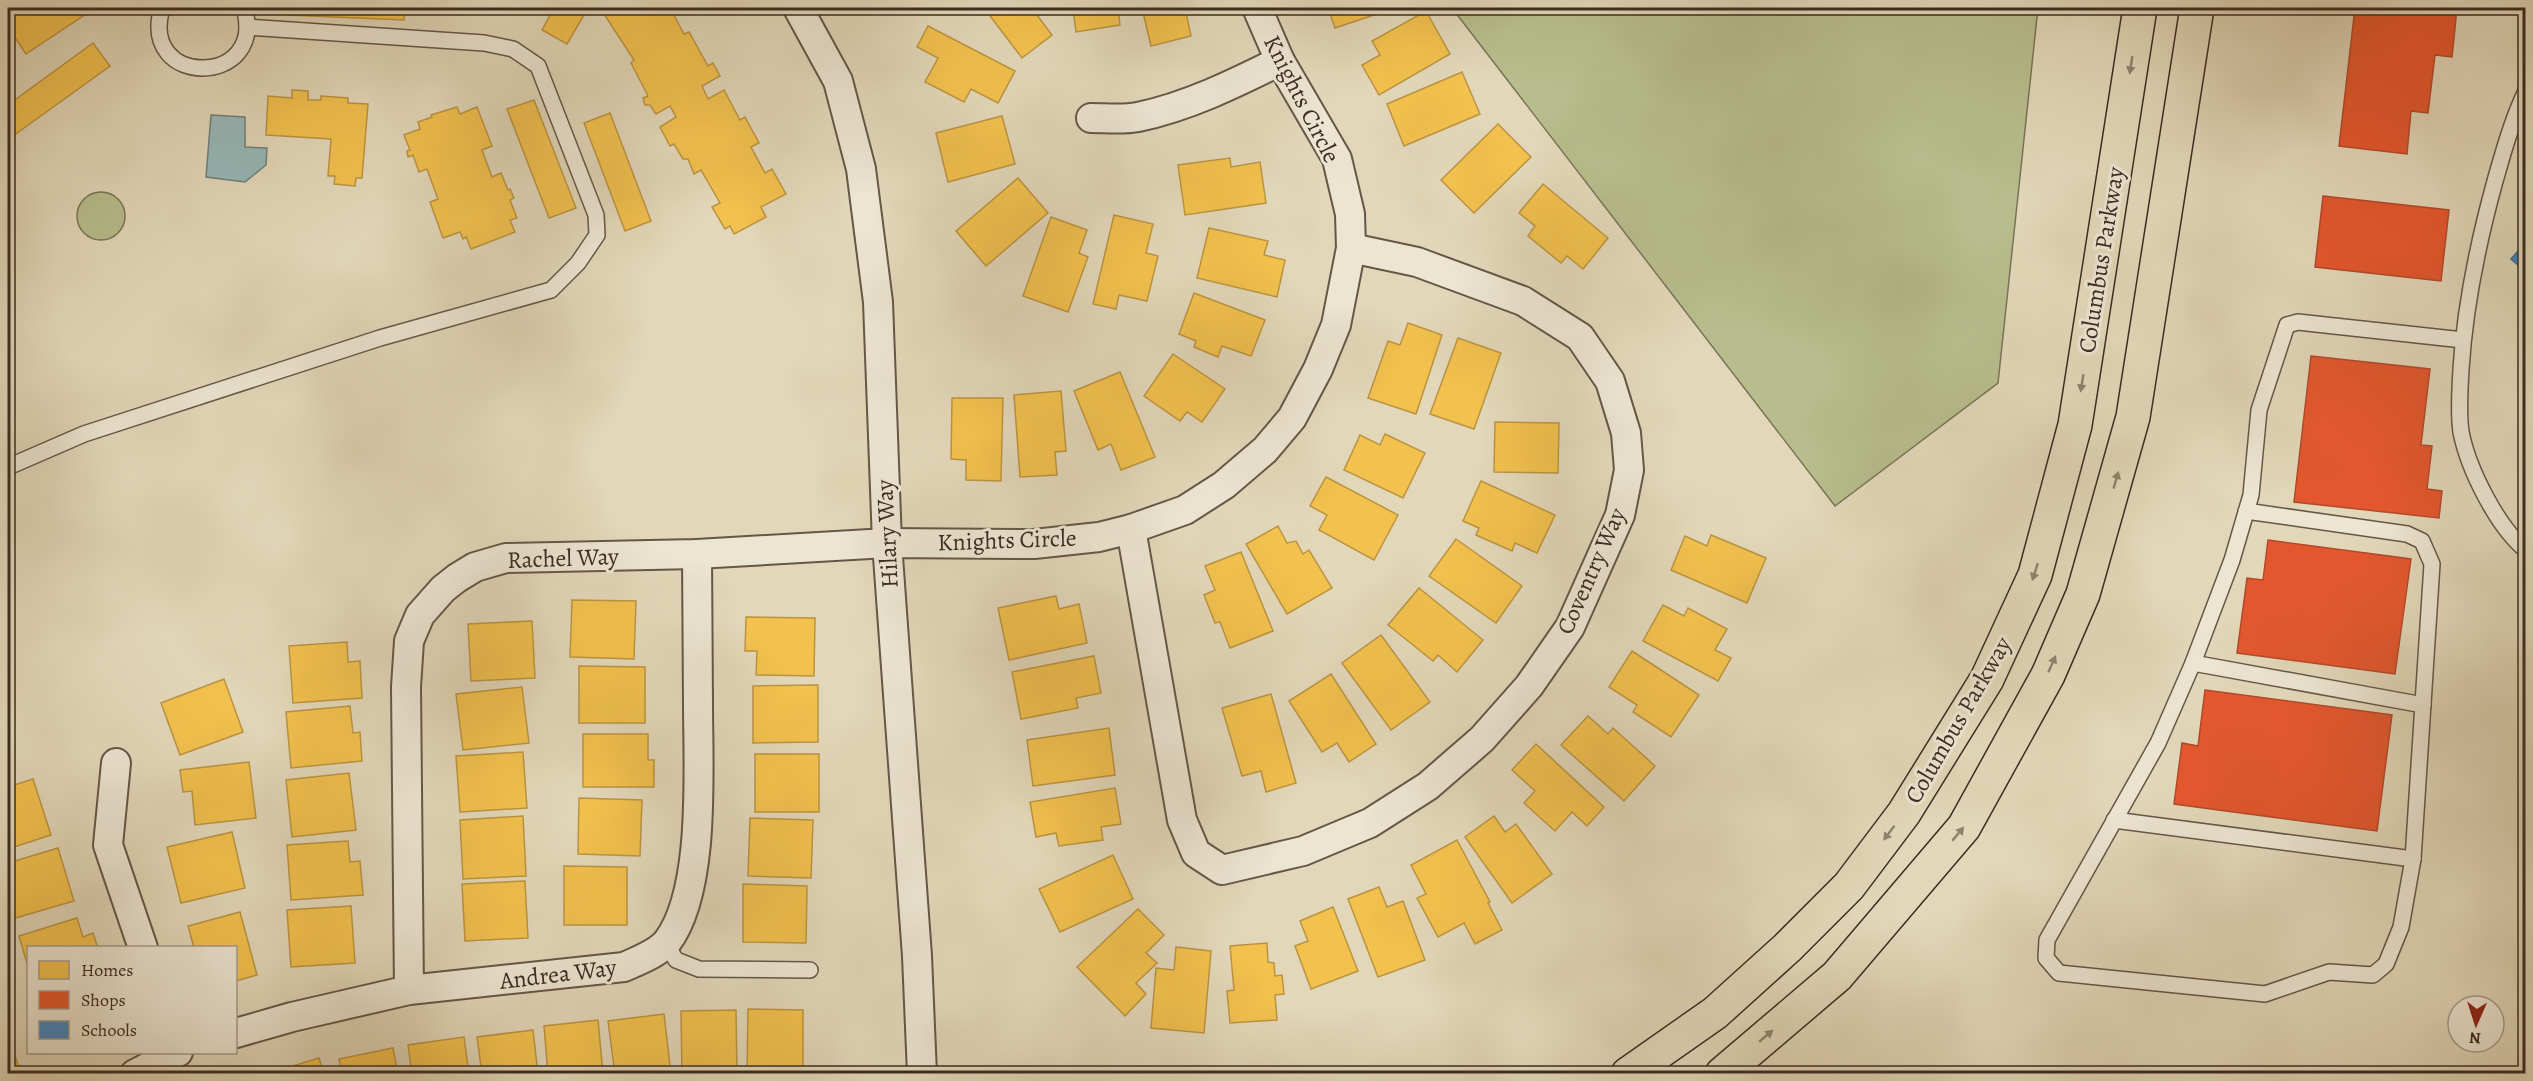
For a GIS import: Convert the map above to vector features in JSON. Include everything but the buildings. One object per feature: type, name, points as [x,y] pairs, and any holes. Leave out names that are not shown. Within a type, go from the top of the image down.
[{"type":"main road","name":"Columbus Parkway","points":[[1628,1074],[1715,1013],[1787,948],[1849,886],[1904,813],[1987,679],[2035,575],[2075,425],[2140,8]]},
{"type":"main road","points":[[1722,1074],[1837,976],[1964,827],[2048,675],[2083,594],[2133,417],[2197,8]]},
{"type":"street","name":"Hilary Way","points":[[798,8],[838,81],[861,169],[878,302],[887,543],[917,956],[922,1074]]},
{"type":"street","name":"Knights Circle","points":[[887,543],[1034,544],[1098,537],[1131,529],[1185,510],[1224,485],[1265,450],[1292,418],[1318,369],[1336,325],[1352,249],[1350,214],[1337,159],[1280,61],[1257,8]]},
{"type":"street","points":[[1091,118],[1136,117],[1170,107],[1239,81],[1280,61]]},
{"type":"street","name":"Coventry Way","points":[[1131,529],[1182,820],[1196,853],[1222,870],[1303,851],[1370,823],[1437,779],[1482,740],[1529,686],[1570,627],[1620,515],[1629,470],[1626,433],[1610,381],[1580,336],[1523,301],[1417,262],[1352,249]]},
{"type":"street","name":"Rachel Way","points":[[409,990],[406,687],[409,641],[420,615],[443,589],[475,567],[506,558],[697,554],[887,543]]},
{"type":"street","points":[[666,944],[680,919],[686,900],[697,839],[697,554]]},
{"type":"street","points":[[116,763],[108,845],[142,946]]},
{"type":"street","name":"Andrea Way","points":[[237,1033],[292,1017],[409,990],[624,967],[666,944]]},
{"type":"street","points":[[135,1074],[176,1054]]},
{"type":"lane","points":[[162,8],[159,32],[162,45],[172,57],[185,65],[199,69],[215,68],[228,61],[240,50],[247,27],[244,8]]},
{"type":"lane","points":[[8,467],[100,429],[380,338],[551,290],[578,262],[597,235],[596,215],[538,66],[513,49],[484,43],[247,27]]},
{"type":"lane","points":[[2526,91],[2510,128],[2483,220],[2463,340],[2459,409],[2466,454],[2474,476],[2515,541],[2526,550]]},
{"type":"lane","points":[[2246,511],[2407,534],[2422,541],[2432,564],[2413,860],[2401,927],[2386,964],[2373,975],[2330,972],[2265,994],[2059,973],[2046,958],[2047,940],[2158,743],[2193,663],[2232,560],[2246,511],[2251,495],[2259,410],[2287,325],[2298,322],[2463,340]]},
{"type":"lane","points":[[2193,663],[2423,705]]},
{"type":"lane","points":[[2114,820],[2413,860]]},
{"type":"lane","points":[[666,944],[676,960],[699,969],[810,970]]},
{"type":"green space","points":[[1452,8],[2038,8],[1998,383],[1835,506]]},
{"type":"green space","points":[[96,192],[106,192],[118,199],[125,211],[125,221],[118,233],[106,240],[96,240],[81,229],[77,221],[77,211],[88,196]]},
{"type":"water","points":[[211,115],[245,117],[245,147],[267,148],[266,165],[245,182],[206,177]]}]
